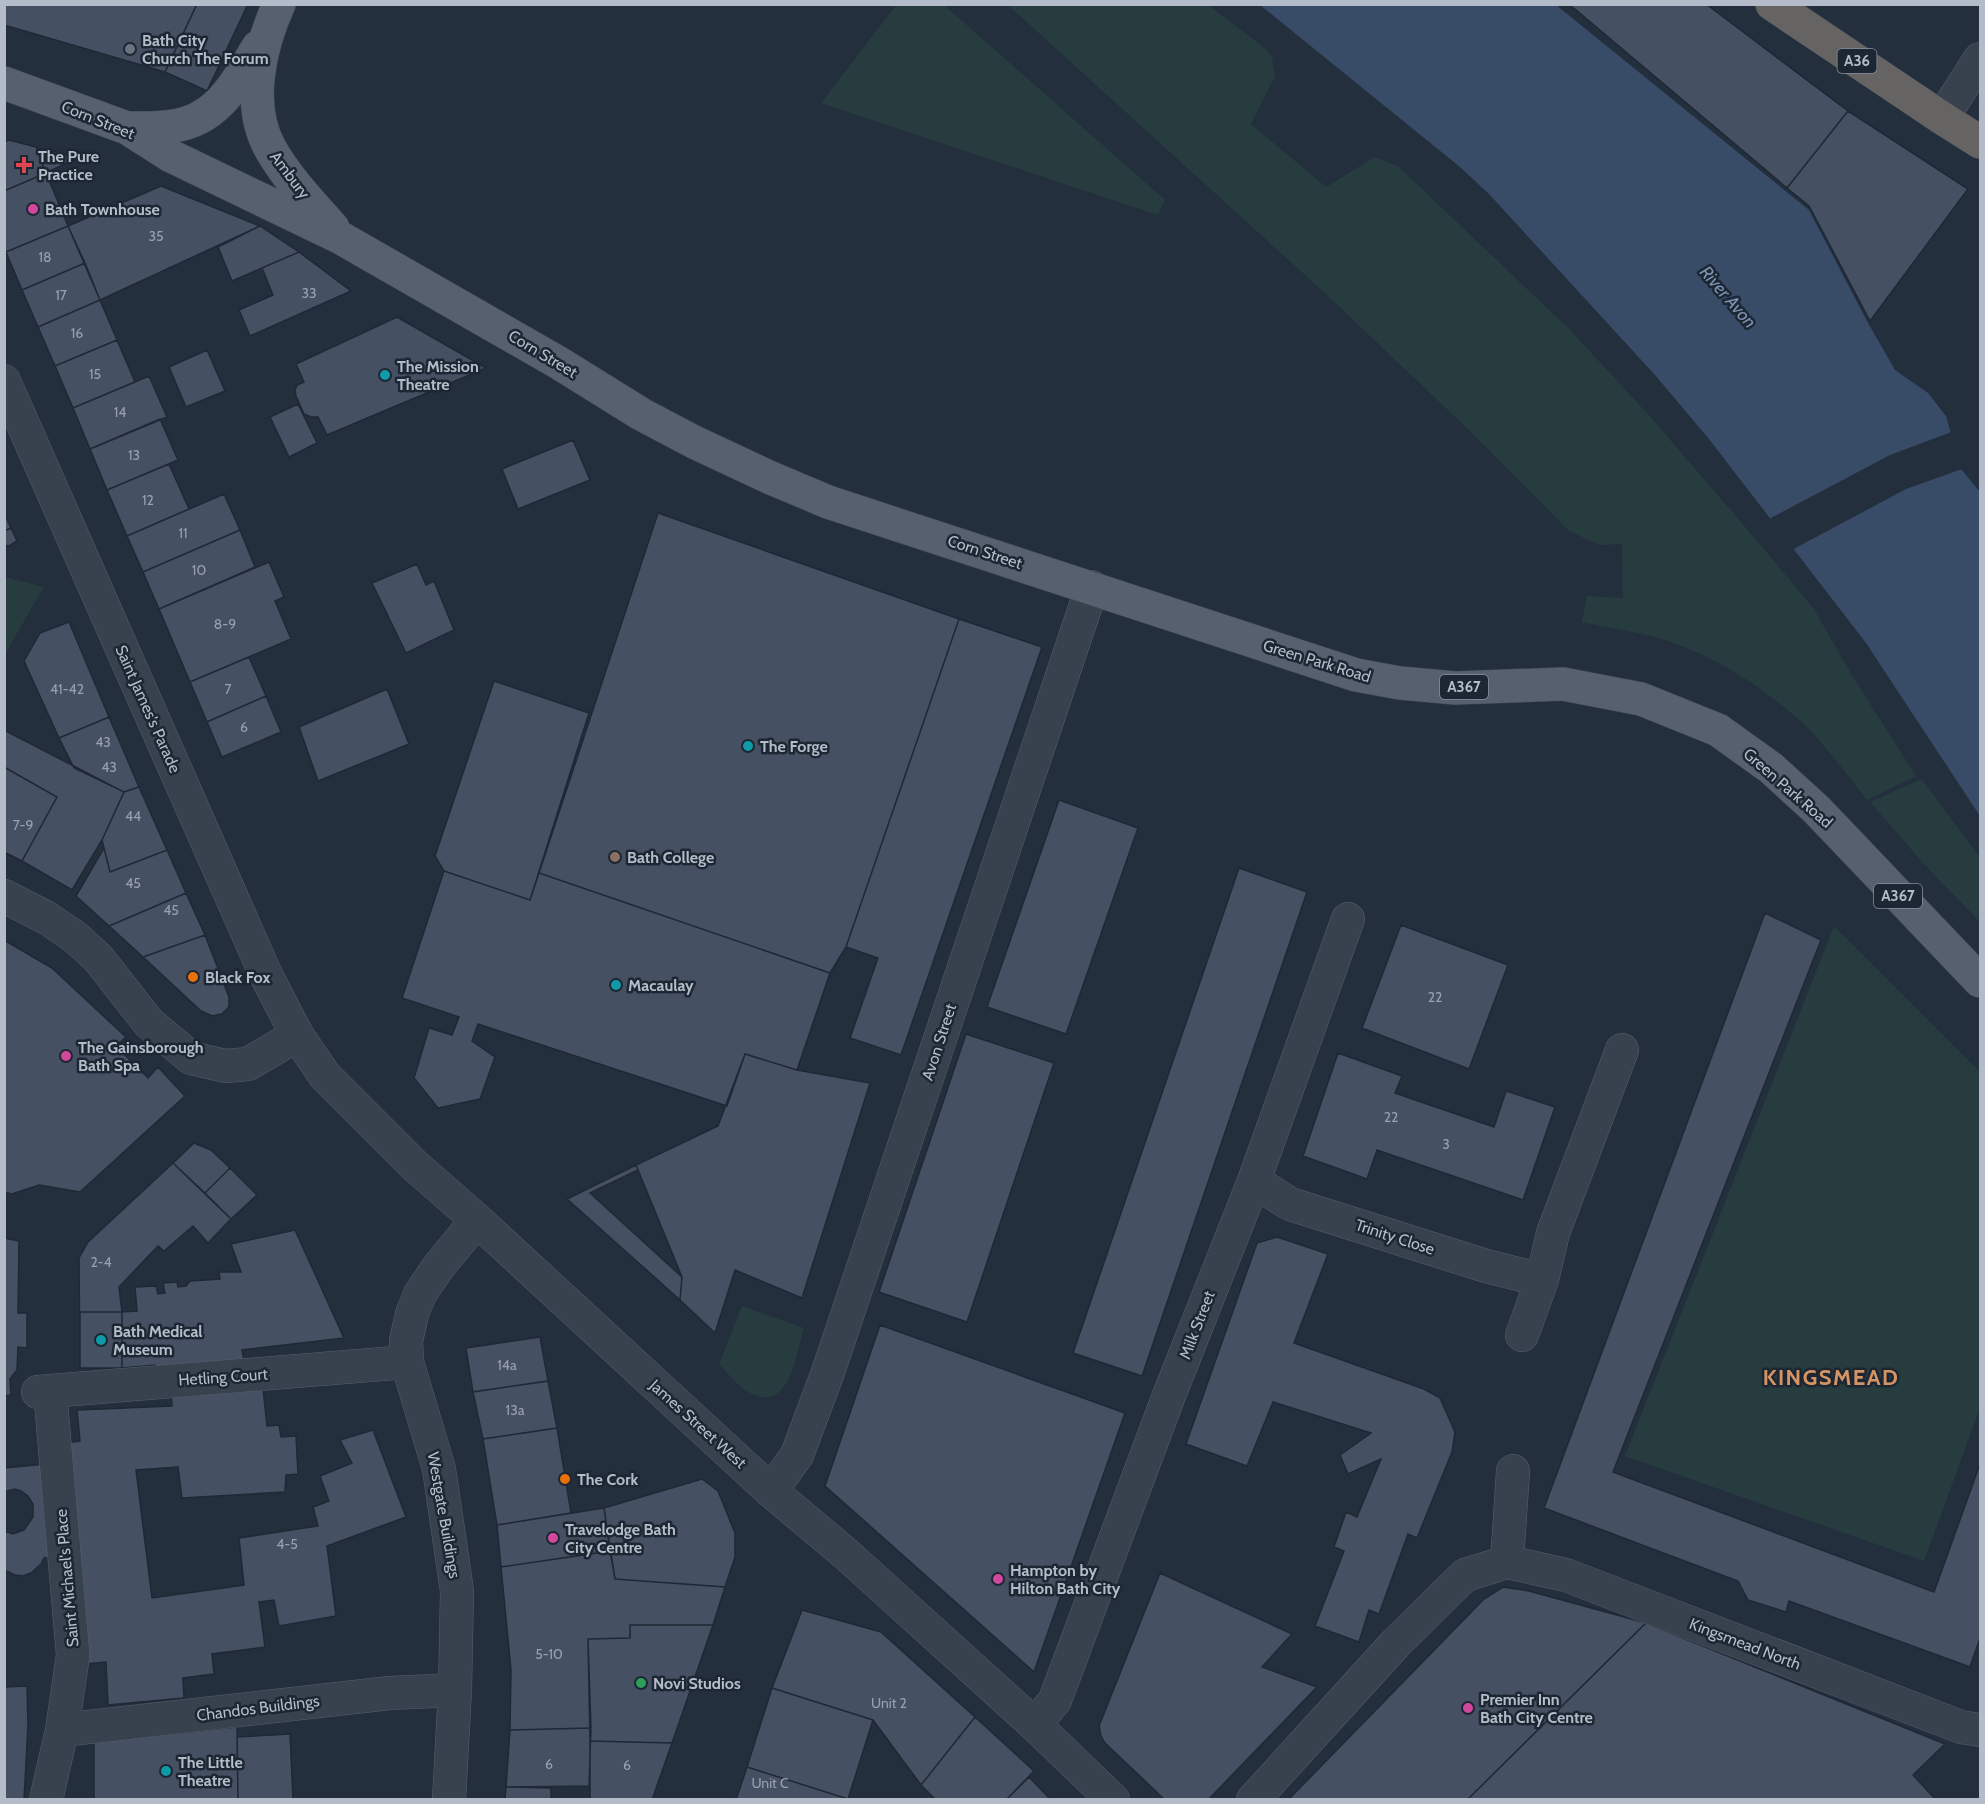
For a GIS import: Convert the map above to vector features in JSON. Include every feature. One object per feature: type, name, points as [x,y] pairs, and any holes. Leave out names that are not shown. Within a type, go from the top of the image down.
[{"type":"highway","name":"A36","points":[[1772,4],[1980,142]]},
{"type":"main road","name":"Ambury","points":[[127,128],[175,126],[201,117],[210,111],[229,94],[274,18]]},
{"type":"main road","name":"Ambury","points":[[274,18],[260,60],[257,85],[259,113],[268,146],[291,180],[342,238]]},
{"type":"main road","name":"Corn Street","points":[[6,85],[127,128],[171,156],[342,238],[559,363],[641,414],[771,478],[828,502],[1092,587]]},
{"type":"main road","name":"Green Park Road","points":[[1092,587],[1356,675],[1400,683],[1455,688],[1563,684],[1641,699],[1718,730],[1771,768],[1816,809],[1980,981]]},
{"type":"street","points":[[1942,118],[1980,59]]},
{"type":"street","name":"Saint James's Parade","points":[[4,381],[266,975],[297,1035]]},
{"type":"street","name":"Avon Street","points":[[771,1491],[797,1455],[832,1362],[1092,587]]},
{"type":"street","points":[[4,896],[47,918],[75,937],[98,958],[149,1023],[191,1058],[225,1066],[248,1064],[297,1035]]},
{"type":"street","name":"Milk Street","points":[[1035,1725],[1055,1700],[1168,1398],[1254,1181],[1348,919]]},
{"type":"street","name":"James Street West","points":[[297,1035],[325,1076],[412,1164],[477,1220],[771,1491],[846,1554],[1035,1725],[1113,1800]]},
{"type":"street","points":[[1522,1335],[1542,1280],[1553,1233],[1622,1050]]},
{"type":"street","name":"Trinity Close","points":[[1254,1181],[1290,1204],[1486,1266],[1542,1280]]},
{"type":"street","name":"Westgate Buildings","points":[[449,1800],[456,1690],[458,1591],[439,1469],[407,1362],[406,1341],[412,1314],[420,1294],[439,1266],[477,1220]]},
{"type":"street","name":"Hetling Court","points":[[44,1392],[407,1362]]},
{"type":"street","name":"Saint Michael's Place","points":[[44,1392],[74,1655],[62,1730],[46,1800]]},
{"type":"street","points":[[1507,1562],[1513,1471]]},
{"type":"street","name":"Kingsmead North","points":[[1253,1800],[1396,1643],[1465,1575],[1507,1562],[1566,1575],[1961,1727],[1980,1730]]},
{"type":"street","name":"Chandos Buildings","points":[[62,1730],[390,1693],[456,1690]]},
{"type":"green space","points":[[897,4],[944,5],[1165,200],[1158,215],[821,103]]},
{"type":"green space","points":[[1008,5],[1208,5],[1266,49],[1272,58],[1275,76],[1251,124],[1326,187],[1375,157],[1398,166],[1569,329],[1647,413],[1814,609],[1853,677],[1916,776],[1867,800],[1806,726],[1768,694],[1737,674],[1705,656],[1671,642],[1582,622],[1587,596],[1623,598],[1622,544],[1600,545],[1569,531],[1473,434],[1327,295]]},
{"type":"green space","points":[[4,577],[44,587],[5,654]]},
{"type":"green space","points":[[1922,779],[1980,858],[1980,922],[1922,862],[1870,802]]},
{"type":"green space","points":[[1834,926],[1980,1072],[1980,1408],[1924,1561],[1625,1456]]},
{"type":"green space","points":[[742,1306],[804,1328],[789,1378],[783,1389],[774,1395],[763,1397],[750,1393],[737,1384],[719,1364]]},
{"type":"water","name":"River Avon","points":[[1260,5],[1556,5],[1809,210],[1895,370],[1928,393],[1946,416],[1961,469],[1980,492],[1980,816],[1866,643],[1709,439],[1655,375],[1489,194],[1460,167]]},
{"type":"pier","points":[[1954,431],[1965,468],[1906,489],[1790,551],[1767,520],[1890,455]]},
{"type":"building","name":"Bath City Church The Forum","points":[[4,4],[197,4],[165,72],[4,25]]},
{"type":"building","points":[[197,4],[248,4],[207,91],[165,72]]},
{"type":"building","points":[[1569,4],[1706,4],[1848,111],[1787,188]]},
{"type":"building","points":[[1848,111],[1968,189],[1870,321],[1809,206],[1787,188]]},
{"type":"building","name":"The Pure Practice","points":[[9,140],[36,147],[46,173],[4,191],[4,142]]},
{"type":"building","points":[[53,151],[77,158],[46,173],[40,158]]},
{"type":"building","name":"Bath Townhouse","points":[[46,173],[68,226],[6,252],[4,248],[4,191]]},
{"type":"building","points":[[161,186],[260,226],[100,300],[68,226]]},
{"type":"building","points":[[68,226],[85,263],[22,290],[6,252]]},
{"type":"building","points":[[260,226],[299,252],[232,281],[218,247]]},
{"type":"building","points":[[299,252],[351,291],[250,336],[239,310],[273,295],[262,268]]},
{"type":"building","points":[[85,263],[100,300],[38,327],[22,290]]},
{"type":"building","points":[[100,300],[117,340],[55,366],[38,327]]},
{"type":"building","name":"The Mission Theatre","points":[[397,317],[486,368],[327,435],[318,417],[304,414],[296,396],[297,385],[304,382],[296,364]]},
{"type":"building","points":[[117,340],[135,382],[73,408],[55,366]]},
{"type":"building","points":[[207,350],[225,391],[186,407],[169,367]]},
{"type":"building","points":[[149,376],[167,417],[90,449],[73,408]]},
{"type":"building","points":[[298,404],[317,443],[289,457],[270,417]]},
{"type":"building","points":[[160,419],[178,460],[107,490],[90,449]]},
{"type":"building","points":[[573,440],[590,480],[518,509],[502,469]]},
{"type":"building","points":[[169,464],[189,509],[127,536],[107,490]]},
{"type":"building","points":[[224,494],[240,530],[143,572],[127,536]]},
{"type":"building","points":[[4,513],[11,528],[4,531]]},
{"type":"building","name":"The Forge","points":[[658,513],[959,619],[846,947],[830,973],[539,873]]},
{"type":"building","points":[[11,528],[17,541],[9,546],[4,545],[4,531]]},
{"type":"building","points":[[240,530],[255,567],[159,609],[143,572]]},
{"type":"building","points":[[269,562],[284,597],[275,601],[291,639],[190,682],[159,609]]},
{"type":"building","points":[[417,564],[426,585],[434,581],[454,630],[406,653],[372,583]]},
{"type":"building","points":[[959,619],[1042,647],[901,1055],[850,1038],[878,958],[846,947]]},
{"type":"building","points":[[69,622],[109,717],[59,738],[24,661],[40,633]]},
{"type":"building","points":[[249,657],[266,696],[207,722],[190,682]]},
{"type":"building","points":[[494,681],[589,713],[530,900],[444,871],[435,856]]},
{"type":"building","points":[[387,689],[409,744],[318,781],[299,727]]},
{"type":"building","points":[[266,696],[281,732],[222,757],[207,722]]},
{"type":"building","points":[[109,717],[139,787],[124,792],[74,768],[59,738]]},
{"type":"building","points":[[4,730],[124,792],[102,840],[72,890],[22,861],[57,797],[4,767]]},
{"type":"building","points":[[4,767],[57,797],[22,861],[4,852]]},
{"type":"building","points":[[139,787],[167,850],[110,872],[102,840],[124,792]]},
{"type":"building","points":[[1059,800],[1138,828],[1066,1034],[987,1007]]},
{"type":"building","points":[[104,848],[110,872],[167,850],[186,893],[109,926],[76,896]]},
{"type":"building","points":[[1239,868],[1307,892],[1142,1376],[1073,1353]]},
{"type":"building","name":"Macaulay","points":[[444,871],[530,900],[539,873],[830,973],[797,1070],[745,1054],[727,1106],[478,1024],[472,1041],[495,1057],[480,1099],[438,1108],[414,1078],[429,1028],[452,1035],[459,1017],[402,998]]},
{"type":"building","points":[[186,893],[205,935],[143,957],[109,926]]},
{"type":"building","points":[[1765,913],[1821,940],[1613,1472],[1934,1592],[1980,1464],[1980,1638],[1970,1667],[1789,1601],[1786,1612],[1748,1600],[1738,1581],[1544,1508]]},
{"type":"building","points":[[1401,925],[1508,965],[1469,1069],[1362,1028]]},
{"type":"building","name":"Black Fox","points":[[205,935],[229,997],[229,1007],[222,1014],[212,1016],[201,1011],[143,957]]},
{"type":"building","name":"The Gainsborough Bath Spa","points":[[4,940],[52,968],[126,1037],[116,1046],[148,1078],[158,1067],[185,1096],[80,1192],[39,1185],[12,1194],[4,1192]]},
{"type":"building","points":[[966,1034],[1054,1063],[967,1322],[879,1292]]},
{"type":"building","points":[[1338,1053],[1402,1076],[1395,1093],[1494,1127],[1506,1091],[1555,1107],[1523,1200],[1377,1150],[1367,1179],[1303,1156]]},
{"type":"building","points":[[745,1054],[797,1070],[870,1083],[802,1298],[735,1270],[715,1333],[680,1300],[682,1277],[636,1165],[718,1126]]},
{"type":"building","points":[[194,1143],[211,1150],[230,1168],[205,1193],[173,1163]]},
{"type":"building","points":[[173,1163],[231,1219],[208,1243],[193,1226],[164,1251],[158,1246],[119,1287],[122,1312],[137,1311],[135,1287],[156,1286],[158,1294],[165,1293],[163,1283],[177,1282],[178,1287],[186,1286],[190,1281],[220,1279],[219,1272],[241,1272],[231,1244],[295,1230],[344,1338],[242,1350],[244,1361],[156,1371],[155,1365],[80,1368],[79,1258],[88,1242]]},
{"type":"building","points":[[636,1165],[638,1170],[590,1193],[682,1277],[680,1300],[567,1199]]},
{"type":"building","points":[[230,1168],[257,1195],[231,1219],[205,1193]]},
{"type":"building","points":[[1277,1237],[1328,1254],[1294,1343],[1424,1389],[1440,1398],[1455,1432],[1452,1452],[1417,1538],[1408,1534],[1379,1614],[1369,1610],[1359,1642],[1315,1626],[1344,1551],[1334,1547],[1346,1512],[1357,1517],[1381,1459],[1348,1474],[1340,1455],[1371,1433],[1273,1402],[1247,1466],[1186,1444],[1257,1243]]},
{"type":"building","points":[[4,1238],[19,1241],[18,1313],[27,1313],[27,1348],[18,1347],[17,1370],[10,1379],[11,1395],[4,1396]]},
{"type":"building","name":"Bath Medical Museum","points":[[80,1312],[122,1312],[122,1368],[80,1368]]},
{"type":"building","name":"Hampton by Hilton Bath City","points":[[880,1325],[1125,1413],[1034,1672],[825,1486]]},
{"type":"building","points":[[540,1337],[548,1381],[473,1392],[466,1348]]},
{"type":"building","points":[[548,1381],[557,1428],[483,1439],[473,1392]]},
{"type":"building","points":[[263,1388],[267,1426],[279,1425],[281,1437],[296,1436],[298,1474],[286,1475],[285,1492],[182,1498],[178,1467],[136,1470],[152,1598],[244,1585],[239,1538],[318,1526],[313,1507],[329,1501],[320,1476],[352,1463],[340,1440],[373,1430],[406,1517],[327,1546],[336,1616],[279,1626],[274,1600],[259,1602],[265,1647],[212,1654],[214,1674],[183,1678],[184,1698],[108,1705],[106,1662],[85,1664],[65,1443],[80,1441],[77,1410],[172,1406],[171,1393]]},
{"type":"building","points":[[557,1428],[571,1513],[497,1525],[483,1439]]},
{"type":"building","points":[[46,1464],[56,1557],[44,1558],[31,1573],[23,1576],[15,1575],[4,1570],[4,1531],[13,1534],[24,1530],[33,1517],[33,1504],[21,1491],[15,1489],[4,1492],[4,1468]]},
{"type":"building","points":[[702,1479],[718,1491],[735,1533],[735,1557],[725,1587],[615,1579],[604,1508]]},
{"type":"building","name":"Travelodge Bath City Centre","points":[[604,1508],[610,1551],[501,1567],[497,1525]]},
{"type":"building","points":[[610,1551],[615,1579],[725,1587],[713,1625],[630,1625],[630,1638],[588,1639],[591,1728],[510,1730],[511,1670],[501,1567]]},
{"type":"building","points":[[1160,1573],[1292,1634],[1262,1667],[1317,1687],[1208,1800],[1165,1800],[1105,1743],[1101,1736],[1099,1726]]},
{"type":"building","name":"Premier Inn Bath City Centre","points":[[1503,1587],[1529,1591],[1646,1623],[1467,1800],[1288,1800],[1484,1599]]},
{"type":"building","points":[[802,1610],[881,1632],[975,1717],[921,1785],[873,1720],[772,1688]]},
{"type":"building","points":[[1646,1623],[1945,1744],[1913,1775],[1936,1800],[1467,1800]]},
{"type":"building","name":"Novi Studios","points":[[630,1625],[713,1625],[672,1743],[590,1741],[588,1639],[630,1638]]},
{"type":"building","points":[[27,1686],[28,1724],[24,1800],[4,1800],[4,1687]]},
{"type":"building","points":[[772,1688],[873,1720],[848,1799],[747,1767]]},
{"type":"building","points":[[975,1717],[1034,1771],[1006,1800],[936,1800],[921,1785]]},
{"type":"building","name":"The Little Theatre","points":[[237,1727],[238,1800],[94,1800],[94,1742]]},
{"type":"building","points":[[591,1728],[589,1786],[506,1787],[510,1730]]},
{"type":"building","points":[[290,1734],[293,1799],[306,1800],[238,1800],[237,1737]]},
{"type":"building","points":[[590,1741],[672,1743],[652,1800],[590,1800]]},
{"type":"building","points":[[747,1767],[848,1799],[736,1800]]},
{"type":"building","points":[[1029,1777],[1051,1800],[1006,1800]]},
{"type":"building","points":[[506,1787],[551,1788],[551,1800],[505,1800]]},
{"type":"place","name":"Bath City Church The Forum","points":[[130,49]]},
{"type":"place","name":"The Pure Practice","points":[[24,165]]},
{"type":"place","name":"Bath Townhouse","points":[[33,209]]},
{"type":"place","name":"The Mission Theatre","points":[[385,375]]},
{"type":"place","name":"The Forge","points":[[748,746]]},
{"type":"place","name":"Bath College","points":[[615,857]]},
{"type":"place","name":"Black Fox","points":[[193,977]]},
{"type":"place","name":"Macaulay","points":[[616,985]]},
{"type":"place","name":"The Gainsborough Bath Spa","points":[[66,1056]]},
{"type":"place","name":"Bath Medical Museum","points":[[101,1340]]},
{"type":"place","name":"The Cork","points":[[565,1479]]},
{"type":"place","name":"Travelodge Bath City Centre","points":[[553,1538]]},
{"type":"place","name":"Hampton by Hilton Bath City","points":[[998,1579]]},
{"type":"place","name":"Novi Studios","points":[[641,1683]]},
{"type":"place","name":"Premier Inn Bath City Centre","points":[[1468,1708]]},
{"type":"place","name":"The Little Theatre","points":[[166,1771]]},
{"type":"district","name":"KINGSMEAD","points":[[1831,1377]]}]
